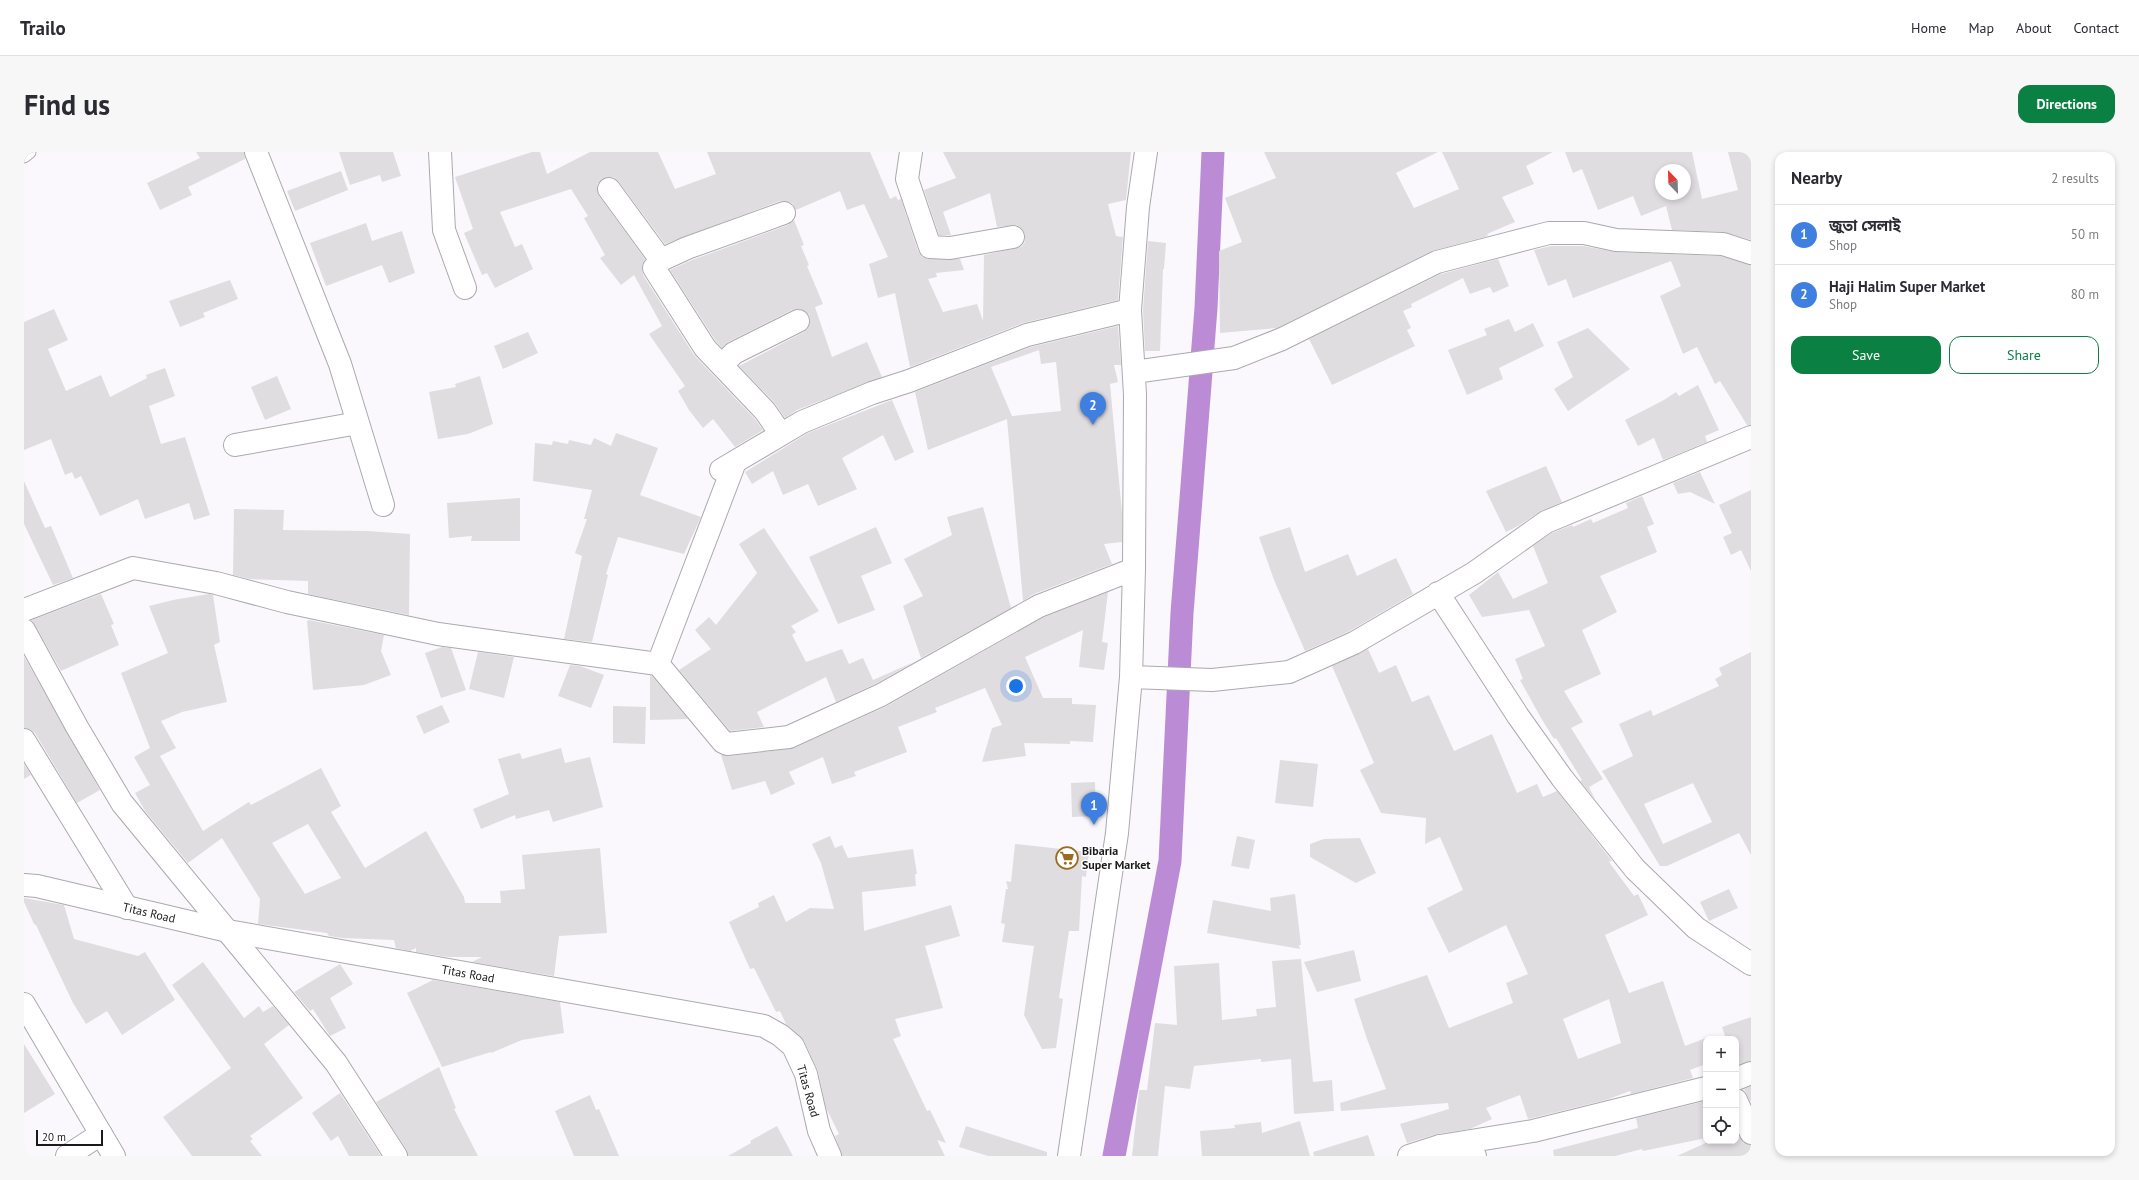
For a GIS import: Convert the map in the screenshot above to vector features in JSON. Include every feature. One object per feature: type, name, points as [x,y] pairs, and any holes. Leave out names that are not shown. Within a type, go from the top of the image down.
[{"type":"street","points":[[256,152],[340,364],[383,505]]},
{"type":"street","points":[[440,152],[444,230],[465,288]]},
{"type":"street","points":[[912,152],[907,179],[930,247],[950,248],[1013,237]]},
{"type":"street","points":[[1069,1156],[1082,1077],[1097,957],[1117,833],[1131,677],[1134,568],[1135,395],[1130,310],[1138,207],[1146,152]]},
{"type":"street","points":[[609,189],[661,260]]},
{"type":"street","points":[[781,434],[765,411],[705,348],[654,268],[661,260],[688,248],[784,213]]},
{"type":"street","points":[[1134,372],[1234,358],[1282,339],[1437,262],[1549,233],[1584,233],[1616,240],[1723,244],[1751,253]]},
{"type":"street","points":[[658,664],[726,467],[802,422],[872,393],[909,381],[1027,335],[1130,310]]},
{"type":"street","points":[[722,365],[734,353],[798,321]]},
{"type":"street","points":[[235,445],[358,423]]},
{"type":"street","points":[[1131,677],[1212,680],[1289,672],[1354,643],[1474,572],[1546,522],[1751,437]]},
{"type":"street","points":[[24,610],[133,568],[216,583],[287,602],[438,634],[658,664],[723,742],[727,744],[789,737],[881,695],[1039,606],[1134,568]]},
{"type":"street","points":[[1438,593],[1518,716],[1635,869],[1696,928],[1751,964]]},
{"type":"street","points":[[24,630],[77,727],[122,803],[336,1063],[396,1156]]},
{"type":"street","points":[[24,740],[127,908]]},
{"type":"street","name":"Titas Road","points":[[24,885],[37,886],[228,931],[764,1026],[780,1035],[793,1046],[806,1074],[819,1131],[830,1156]]},
{"type":"street","points":[[24,1004],[114,1156]]},
{"type":"street","points":[[1739,1079],[1751,1073]]},
{"type":"street","points":[[1409,1156],[1440,1146],[1533,1131],[1703,1089]]},
{"type":"street","points":[[1739,1107],[1751,1133]]},
{"type":"street","points":[[67,1156],[101,1134]]},
{"type":"street","points":[[1440,1146],[1475,1156]]},
{"type":"lane","points":[[24,156],[29,152]]},
{"type":"building","points":[[196,152],[244,152],[245,159],[188,187],[192,195],[160,210],[147,183],[200,158]]},
{"type":"building","points":[[339,152],[393,152],[401,176],[382,182],[380,175],[350,185]]},
{"type":"building","points":[[532,152],[540,152],[547,174],[590,152],[658,152],[675,189],[716,174],[707,152],[870,152],[890,199],[896,196],[898,200],[901,199],[918,251],[922,257],[929,259],[960,259],[964,270],[936,273],[937,277],[928,279],[943,312],[977,304],[983,321],[984,255],[1021,247],[1025,242],[1025,234],[1017,225],[997,227],[990,193],[943,212],[951,235],[939,235],[924,190],[956,178],[943,152],[1131,152],[1126,200],[1108,204],[1116,236],[1123,237],[1118,300],[1023,323],[910,367],[895,293],[878,298],[869,264],[888,257],[864,204],[847,210],[840,191],[796,210],[792,203],[780,201],[665,244],[619,182],[614,177],[602,179],[597,184],[599,196],[645,259],[642,267],[643,275],[694,355],[755,419],[763,430],[735,447],[713,419],[703,428],[689,410],[678,391],[685,386],[649,334],[662,326],[634,275],[621,285],[600,258],[605,255],[584,218],[588,216],[571,189],[500,212],[515,247],[522,244],[533,269],[495,288],[487,273],[482,275],[464,233],[473,229],[455,177]]},
{"type":"building","points":[[1264,152],[1438,152],[1396,173],[1414,208],[1459,189],[1442,152],[1553,152],[1526,166],[1534,184],[1502,197],[1515,222],[1487,234],[1488,236],[1432,251],[1277,328],[1220,333],[1219,251],[1242,242],[1225,198],[1276,178]]},
{"type":"building","points":[[1565,152],[1692,152],[1702,199],[1738,190],[1728,152],[1751,152],[1751,240],[1724,232],[1672,230],[1666,206],[1641,216],[1633,196],[1598,210],[1582,169],[1573,173]]},
{"type":"building","points":[[341,171],[348,190],[295,211],[287,191]]},
{"type":"building","points":[[794,220],[804,245],[801,246],[809,265],[807,266],[823,304],[815,307],[832,357],[867,342],[882,377],[797,410],[785,418],[774,402],[739,366],[804,332],[810,322],[809,315],[799,309],[792,310],[728,342],[722,348],[715,340],[670,270],[692,260],[788,225]]},
{"type":"building","points":[[366,223],[372,241],[402,231],[415,273],[389,283],[382,265],[326,286],[310,243]]},
{"type":"building","points":[[1148,241],[1166,243],[1163,269],[1160,351],[1145,351],[1143,310]]},
{"type":"building","points":[[1551,246],[1583,246],[1616,252],[1721,256],[1751,265],[1751,425],[1747,425],[1720,381],[1715,384],[1697,347],[1683,354],[1660,296],[1681,286],[1671,261],[1573,298],[1566,279],[1548,286],[1534,250]]},
{"type":"building","points":[[1498,259],[1509,286],[1493,293],[1490,287],[1470,294],[1463,278],[1411,304],[1412,307],[1403,311],[1411,328],[1407,330],[1415,346],[1332,385],[1309,339],[1441,274]]},
{"type":"building","points":[[230,280],[238,299],[203,313],[205,317],[180,327],[169,301]]},
{"type":"building","points":[[54,309],[68,340],[48,349],[66,391],[101,375],[110,397],[147,378],[146,375],[165,368],[175,396],[149,406],[161,444],[185,437],[210,515],[194,520],[189,503],[145,519],[138,499],[100,516],[81,476],[75,479],[72,472],[65,475],[51,439],[24,450],[24,322]]},
{"type":"building","points":[[1509,319],[1515,332],[1533,323],[1544,346],[1499,368],[1503,379],[1467,395],[1448,350],[1487,335],[1484,329]]},
{"type":"building","points":[[1118,326],[1121,365],[1114,365],[1118,382],[1110,384],[1122,513],[1122,542],[1104,544],[1112,564],[1034,594],[1023,601],[1007,419],[928,450],[915,392],[1031,347]],"holes":[[[1039,350],[1041,364],[1056,362],[1061,411],[1012,416],[991,367]]]},
{"type":"building","points":[[1588,328],[1630,369],[1568,411],[1554,389],[1573,377],[1557,342]]},
{"type":"building","points":[[528,332],[538,353],[503,369],[494,346]]},
{"type":"building","points":[[277,376],[291,409],[265,420],[251,387]]},
{"type":"building","points":[[480,376],[493,424],[468,434],[438,439],[429,392],[456,387],[455,384]]},
{"type":"building","points":[[1698,385],[1719,430],[1705,436],[1707,442],[1663,460],[1654,438],[1638,446],[1625,420],[1664,400],[1676,392],[1679,396]]},
{"type":"building","points":[[892,400],[914,452],[895,461],[883,435],[842,458],[857,489],[818,506],[808,484],[783,495],[773,471],[752,484],[745,472],[808,433]]},
{"type":"building","points":[[616,433],[658,448],[640,495],[701,517],[684,554],[618,537],[606,574],[608,575],[592,642],[564,639],[582,556],[575,553],[587,519],[584,519],[592,490],[533,481],[535,443],[552,445],[553,441],[568,444],[569,440],[591,445],[594,438],[611,446]]},
{"type":"building","points":[[1546,466],[1562,502],[1541,511],[1506,532],[1486,491]]},
{"type":"building","points":[[1700,472],[1715,504],[1690,492],[1678,494],[1673,483]]},
{"type":"building","points":[[24,481],[45,528],[51,526],[73,578],[53,585],[24,524]]},
{"type":"building","points":[[1751,490],[1751,571],[1741,550],[1731,555],[1723,537],[1732,533],[1719,505]]},
{"type":"building","points":[[1642,496],[1654,524],[1647,527],[1657,552],[1600,576],[1617,612],[1582,630],[1601,674],[1564,691],[1583,722],[1571,728],[1603,779],[1589,787],[1595,799],[1580,781],[1582,780],[1556,738],[1554,739],[1520,680],[1523,679],[1515,659],[1545,646],[1529,610],[1482,617],[1469,595],[1498,572],[1513,599],[1548,583],[1533,546],[1552,533],[1572,525],[1573,527],[1591,519],[1593,523],[1628,508],[1626,503]]},
{"type":"building","points":[[520,498],[520,541],[471,541],[472,536],[449,538],[447,503]]},
{"type":"building","points":[[983,507],[1011,608],[921,658],[903,606],[923,596],[904,559],[952,535],[947,517]]},
{"type":"building","points":[[234,509],[284,510],[283,530],[367,531],[410,534],[409,615],[308,594],[308,581],[250,579],[233,575]]},
{"type":"building","points":[[876,527],[892,563],[861,576],[875,610],[838,624],[809,557]]},
{"type":"building","points":[[1290,527],[1305,572],[1348,554],[1357,576],[1396,558],[1413,594],[1348,632],[1305,651],[1274,580],[1259,537]]},
{"type":"building","points":[[764,528],[819,611],[791,626],[796,632],[792,635],[806,662],[842,649],[849,664],[863,658],[873,680],[914,662],[875,684],[836,702],[826,677],[757,712],[764,727],[730,731],[679,670],[711,649],[695,630],[709,617],[716,625],[757,573],[739,544]]},
{"type":"building","points":[[1108,592],[1102,642],[1108,643],[1104,670],[1079,667],[1083,630],[1025,657],[1043,698],[1072,698],[1072,704],[1096,705],[1093,742],[1070,741],[1070,744],[1024,743],[1026,756],[982,762],[992,728],[1002,725],[985,688],[935,708],[937,712],[898,727],[907,752],[854,772],[856,776],[832,784],[823,757],[789,772],[795,784],[771,795],[765,781],[732,790],[721,755],[728,756],[794,748],[887,706],[1044,617]]},
{"type":"building","points":[[101,594],[114,624],[111,625],[119,645],[61,671],[32,620]]},
{"type":"building","points":[[209,594],[213,595],[220,642],[214,645],[227,702],[182,712],[161,721],[176,748],[160,756],[203,831],[249,802],[251,805],[321,768],[341,806],[331,812],[365,868],[426,831],[464,897],[465,903],[501,903],[500,891],[525,889],[522,855],[600,848],[607,933],[559,936],[554,976],[472,962],[482,957],[448,957],[416,952],[416,948],[410,951],[396,948],[394,940],[342,938],[329,936],[327,933],[258,924],[260,899],[222,838],[188,863],[145,811],[135,793],[150,785],[134,757],[150,748],[121,673],[168,653],[149,606]],"holes":[[[308,824],[341,878],[305,894],[272,843]]]},
{"type":"building","points":[[309,620],[384,635],[381,651],[391,675],[364,685],[313,690],[307,621]]},
{"type":"building","points":[[442,647],[451,648],[466,690],[441,698],[425,653]]},
{"type":"building","points":[[1368,649],[1379,673],[1396,665],[1412,702],[1429,695],[1454,751],[1492,734],[1517,793],[1537,784],[1543,797],[1557,791],[1612,861],[1609,862],[1634,896],[1638,894],[1648,915],[1605,935],[1629,993],[1663,981],[1685,1046],[1703,1039],[1703,1065],[1690,1070],[1693,1078],[1631,1094],[1630,1091],[1606,1100],[1528,1119],[1520,1095],[1486,1108],[1492,1119],[1470,1129],[1437,1134],[1407,1143],[1400,1124],[1449,1109],[1448,1103],[1341,1111],[1340,1103],[1386,1089],[1354,999],[1427,975],[1449,1028],[1513,1003],[1506,983],[1528,974],[1506,925],[1449,953],[1427,908],[1463,890],[1440,837],[1425,844],[1426,818],[1381,813],[1360,770],[1374,763],[1332,666]],"holes":[[[1609,999],[1621,1043],[1578,1059],[1563,1019]]]},
{"type":"building","points":[[478,652],[514,657],[504,698],[469,689]]},
{"type":"building","points":[[1751,652],[1751,855],[1739,833],[1667,866],[1660,866],[1602,771],[1633,756],[1619,724],[1651,710],[1653,716],[1719,686],[1715,679],[1722,675],[1719,668]],"holes":[[[1693,783],[1712,822],[1663,844],[1644,804]]]},
{"type":"building","points":[[24,656],[100,790],[77,803],[35,733],[30,729],[24,728]]},
{"type":"building","points":[[570,665],[580,666],[604,675],[591,708],[558,696]]},
{"type":"building","points":[[650,675],[652,676],[688,719],[650,720]]},
{"type":"building","points":[[442,705],[450,722],[424,734],[416,716]]},
{"type":"building","points":[[613,706],[646,707],[645,744],[613,743]]},
{"type":"building","points":[[561,748],[565,763],[590,757],[603,807],[553,822],[549,810],[516,819],[515,815],[481,829],[473,809],[509,794],[498,759],[520,753],[522,759]]},
{"type":"building","points":[[1280,760],[1318,764],[1313,807],[1275,803]]},
{"type":"building","points":[[24,764],[31,775],[24,779]]},
{"type":"building","points":[[1095,782],[1096,816],[1072,817],[1071,783]]},
{"type":"building","points":[[830,836],[835,848],[842,845],[848,858],[913,849],[917,874],[915,874],[916,886],[862,892],[864,931],[951,905],[960,936],[925,946],[943,1008],[895,1019],[901,1036],[893,1039],[927,1111],[930,1110],[946,1143],[937,1140],[945,1156],[842,1156],[835,1136],[839,1134],[826,1108],[818,1071],[804,1041],[786,1024],[780,1011],[776,1012],[754,968],[750,969],[729,922],[759,907],[758,903],[774,895],[786,922],[810,908],[834,909],[821,863],[812,844]]},
{"type":"building","points":[[1237,836],[1255,840],[1249,869],[1231,866]]},
{"type":"building","points":[[1360,838],[1376,873],[1356,883],[1310,857],[1310,844],[1324,839]]},
{"type":"building","points":[[1015,844],[1089,852],[1086,877],[1082,876],[1079,931],[1069,931],[1059,998],[1063,999],[1056,1048],[1042,1049],[1024,1015],[1034,946],[1002,942],[1005,924],[1001,923],[1006,889],[1008,889],[1006,881],[1011,882]]},
{"type":"building","points":[[1729,889],[1738,908],[1709,921],[1700,902]]},
{"type":"building","points":[[1295,894],[1301,945],[1299,945],[1300,949],[1207,933],[1213,900],[1271,911],[1270,898]]},
{"type":"building","points":[[24,898],[64,905],[74,939],[138,956],[145,952],[175,1000],[122,1035],[107,1011],[86,1024],[73,1003],[36,925],[34,924],[24,902]]},
{"type":"building","points":[[1354,950],[1361,981],[1317,992],[1304,962]]},
{"type":"building","points":[[1301,959],[1313,1082],[1332,1080],[1334,1111],[1294,1114],[1291,1059],[1261,1062],[1261,1059],[1194,1066],[1190,1089],[1165,1086],[1158,1156],[1132,1156],[1139,1090],[1147,1090],[1155,1023],[1177,1025],[1174,966],[1219,963],[1222,1020],[1257,1016],[1256,1009],[1276,1007],[1272,961]]},
{"type":"building","points":[[203,962],[244,1018],[259,1006],[263,1012],[273,1006],[289,1025],[264,1044],[303,1098],[250,1136],[253,1139],[250,1141],[262,1156],[192,1156],[163,1117],[231,1068],[172,985]]},
{"type":"building","points":[[340,964],[353,984],[330,998],[346,1028],[330,1036],[313,1009],[310,1011],[294,992]]},
{"type":"building","points":[[433,980],[560,1002],[564,1033],[522,1040],[491,1053],[442,1067],[407,993]]},
{"type":"building","points":[[1751,1017],[1751,1061],[1739,1065],[1739,1036],[1725,1036],[1722,1027]]},
{"type":"building","points":[[24,1044],[55,1094],[24,1113]]},
{"type":"building","points":[[439,1067],[456,1108],[454,1109],[478,1156],[408,1156],[406,1149],[376,1102]]},
{"type":"building","points":[[1751,1086],[1751,1101],[1750,1101],[1744,1089]]},
{"type":"building","points":[[340,1093],[381,1156],[349,1156],[338,1136],[331,1141],[312,1113]]},
{"type":"building","points":[[590,1095],[596,1110],[599,1109],[619,1156],[574,1156],[555,1111]]},
{"type":"building","points":[[1703,1102],[1703,1139],[1643,1151],[1642,1149],[1615,1156],[1554,1156],[1553,1150],[1638,1128],[1636,1118]]},
{"type":"building","points":[[1300,1121],[1310,1156],[1202,1156],[1200,1131],[1235,1128],[1234,1125],[1261,1122],[1262,1133]]},
{"type":"building","points":[[777,1126],[793,1156],[728,1156],[751,1143],[750,1141]]},
{"type":"building","points":[[966,1126],[1047,1152],[1047,1156],[988,1156],[959,1147]]},
{"type":"building","points":[[1368,1135],[1375,1156],[1314,1156],[1313,1152]]},
{"type":"building","points":[[1739,1136],[1743,1143],[1751,1145],[1751,1156],[1677,1156],[1703,1144],[1739,1144]]},
{"type":"waterway","points":[[1114,1156],[1170,861],[1182,613],[1206,308],[1213,152]]},
{"type":"place","name":"Haji Halim Super Market","points":[[1093,425]]},
{"type":"place","name":"জুতা সেলাই","points":[[1094,825]]},
{"type":"place","name":"Bibaria Super Market","points":[[1067,858]]}]
